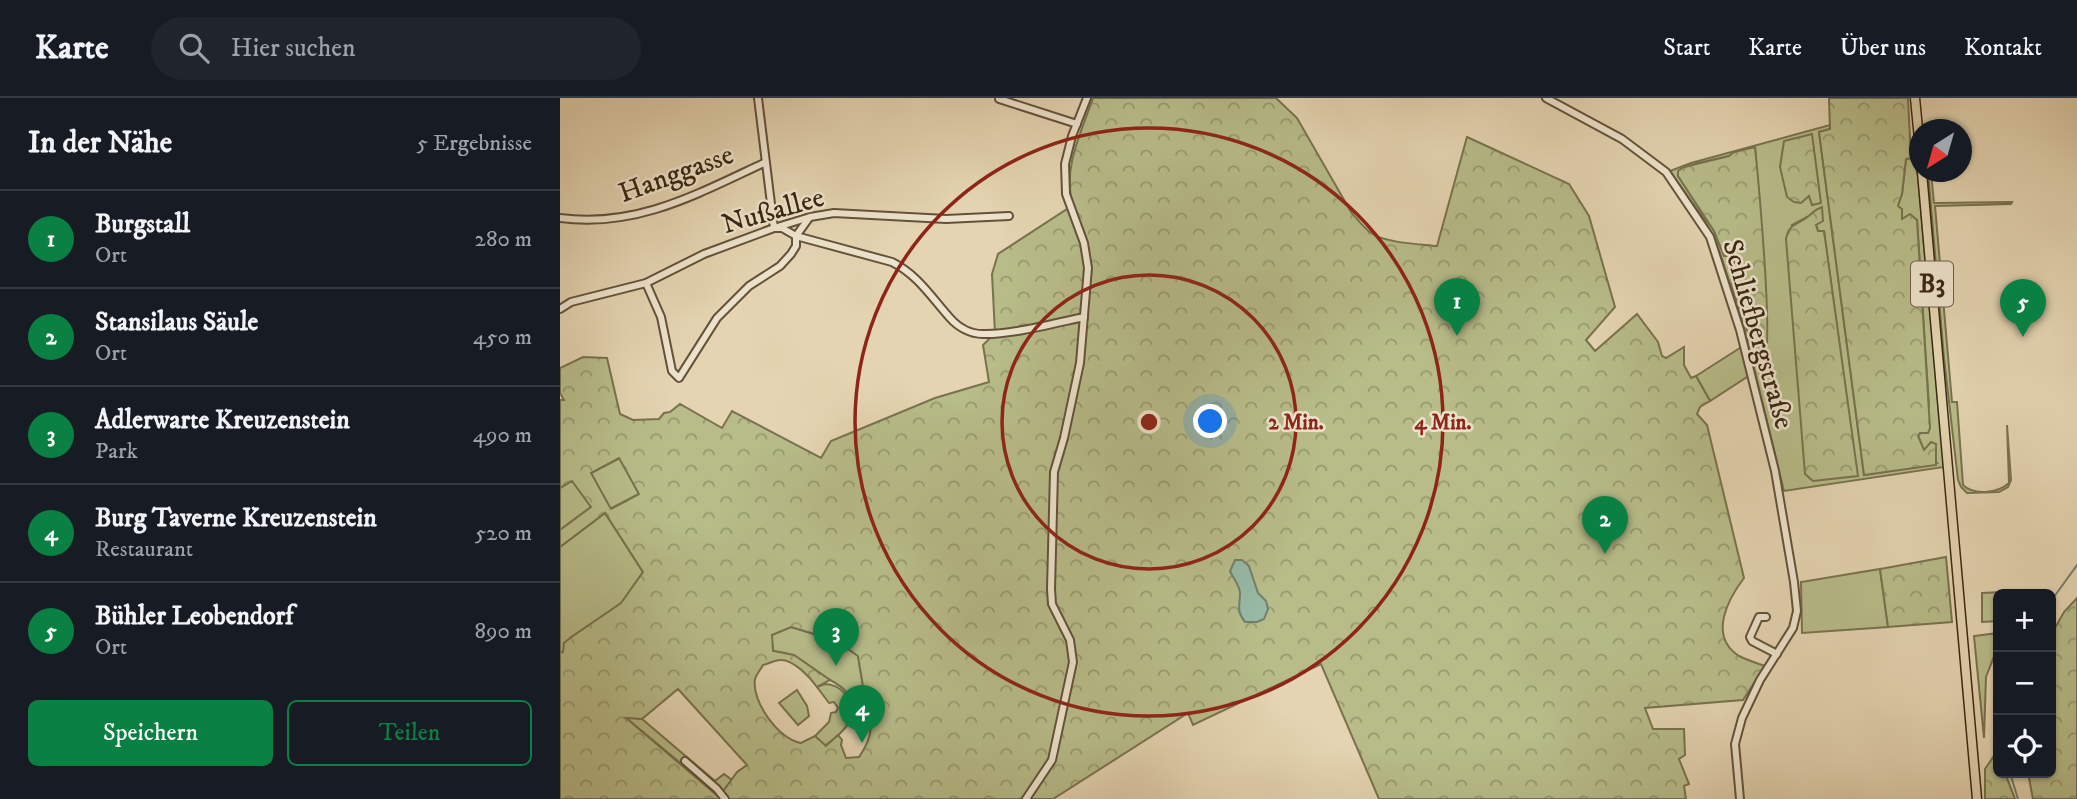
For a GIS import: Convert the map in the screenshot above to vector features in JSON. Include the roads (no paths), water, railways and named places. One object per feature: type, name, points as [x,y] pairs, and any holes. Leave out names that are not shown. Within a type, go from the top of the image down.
[{"type":"main road","points":[[1915,98],[1917,119]]},
{"type":"main road","name":"B3","points":[[1923,182],[1977,799]]},
{"type":"street","points":[[758,98],[774,228],[782,228],[796,236],[892,262],[928,290],[955,323],[973,333],[995,333],[1084,317]]},
{"type":"street","points":[[1026,799],[1052,760],[1073,662],[1070,640],[1052,604],[1054,471],[1067,426],[1080,363],[1087,256],[1066,194],[1064,179],[1065,164],[1087,98]]},
{"type":"street","name":"Schliefbergstraße","points":[[1546,98],[1622,139],[1659,165],[1678,186],[1715,249],[1740,330],[1775,471],[1792,571],[1796,620],[1749,701],[1738,731],[1735,759],[1740,799]]},
{"type":"street","points":[[999,99],[1077,124]]},
{"type":"street","name":"Hanggasse","points":[[560,218],[620,219],[651,211],[685,199],[764,163]]},
{"type":"street","name":"Nußallee","points":[[560,309],[571,302],[646,283],[705,254],[810,217],[834,213],[946,219],[1009,216]]},
{"type":"street","points":[[646,283],[661,317],[672,371],[679,378],[717,318],[750,286],[780,266],[796,246],[796,236],[810,217]]},
{"type":"street","points":[[1766,617],[1759,617],[1750,637],[1752,641],[1777,654]]},
{"type":"street","points":[[685,761],[725,799]]},
{"type":"waterway","points":[[2056,594],[2077,565]]},
{"type":"waterway","points":[[2012,778],[2018,799]]},
{"type":"place","name":"Burgstall","points":[[1457,336]]},
{"type":"place","name":"Bühler Leobendorf","points":[[2023,337]]},
{"type":"place","name":"Stansilaus Säule","points":[[1605,554]]},
{"type":"place","name":"Adlerwarte Kreuzenstein","points":[[836,666]]},
{"type":"place","name":"Burg Taverne Kreuzenstein","points":[[862,743]]}]
